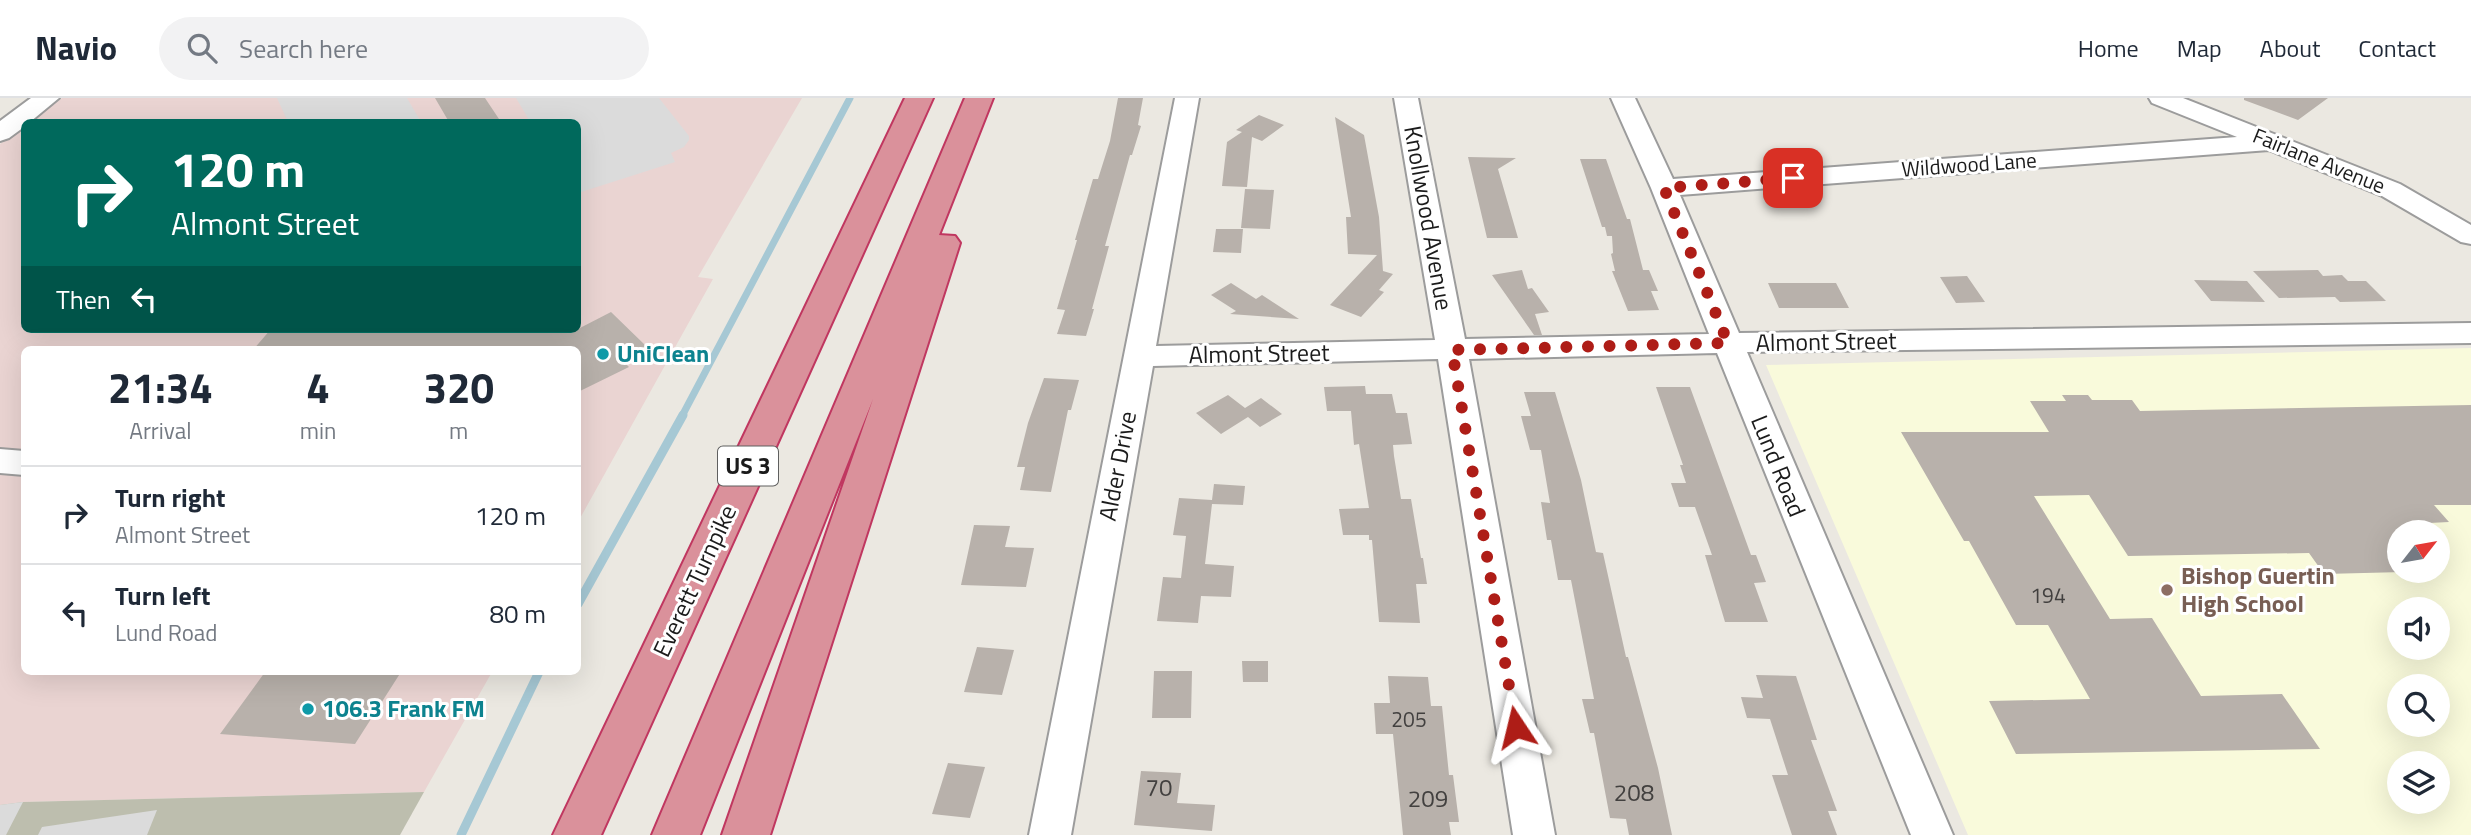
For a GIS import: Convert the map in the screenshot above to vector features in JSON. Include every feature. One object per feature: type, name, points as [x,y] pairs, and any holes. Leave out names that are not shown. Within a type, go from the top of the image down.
[{"type":"highway","name":"Everett Turnpike","points":[[577,835],[919,98]]},
{"type":"highway","points":[[676,835],[979,98]]},
{"type":"highway","points":[[746,835],[993,98]]},
{"type":"street","name":"Alder Drive","points":[[1050,835],[1187,98]]},
{"type":"street","name":"Knollwood Avenue","points":[[1406,98],[1452,350],[1534,835]]},
{"type":"street","name":"Lund Road","points":[[1623,98],[1664,188],[1932,835]]},
{"type":"street","name":"Fairlane Avenue","points":[[2161,98],[2390,190],[2471,236]]},
{"type":"street","points":[[0,111],[38,105]]},
{"type":"street","points":[[0,133],[38,105]]},
{"type":"street","name":"Wildwood Lane","points":[[1664,188],[2275,142]]},
{"type":"street","name":"Almont Street","points":[[1139,356],[1728,343],[2471,333]]},
{"type":"street","points":[[0,461],[21,463]]},
{"type":"shaded area","points":[[62,98],[802,98],[698,277],[713,279],[581,517],[581,346],[21,346],[21,675],[490,675],[424,792],[23,802],[0,805],[0,144],[21,128],[21,333],[581,333],[581,119],[33,119]]},
{"type":"shaded area","points":[[277,98],[407,98],[419,119],[287,119]]},
{"type":"shaded area","points":[[516,98],[659,98],[689,136],[689,140],[684,147],[671,153],[675,162],[581,192],[581,119],[528,118]]},
{"type":"shaded area","name":"Bishop Guertin High School","points":[[2471,348],[2471,835],[1968,835],[1766,365]]},
{"type":"shaded area","points":[[424,792],[400,835],[0,835],[0,805],[23,802]]},
{"type":"shaded area","points":[[23,802],[6,835],[0,835],[0,805]]},
{"type":"shaded area","points":[[157,810],[147,835],[38,835],[42,827]]},
{"type":"building","points":[[435,98],[485,98],[499,119],[447,119]]},
{"type":"building","points":[[1118,98],[1143,98],[1138,125],[1141,126],[1130,155],[1105,246],[1109,246],[1094,309],[1086,336],[1057,334],[1065,310],[1057,309],[1093,179],[1098,179],[1110,141]]},
{"type":"building","points":[[2244,98],[2328,98],[2298,120]]},
{"type":"building","points":[[1259,115],[1284,125],[1262,141],[1252,137],[1247,187],[1222,186],[1227,142],[1242,132],[1236,130]]},
{"type":"building","points":[[1335,117],[1364,135],[1379,217],[1383,271],[1393,274],[1379,290],[1384,292],[1361,317],[1330,305],[1377,255],[1348,254],[1346,217],[1351,217]]},
{"type":"building","points":[[1468,157],[1516,158],[1498,169],[1518,238],[1487,238]]},
{"type":"building","points":[[1580,159],[1606,159],[1627,219],[1630,219],[1643,270],[1649,270],[1658,291],[1651,291],[1659,310],[1628,311],[1612,271],[1615,271],[1611,254],[1612,236],[1607,236],[1605,227],[1602,227]]},
{"type":"building","points":[[1245,189],[1274,190],[1270,229],[1241,228]]},
{"type":"building","points":[[1216,229],[1243,229],[1241,253],[1213,252]]},
{"type":"building","points":[[1522,270],[1528,289],[1532,288],[1549,312],[1535,314],[1542,335],[1534,335],[1492,275]]},
{"type":"building","points":[[2318,270],[2323,276],[2342,275],[2348,281],[2366,281],[2386,301],[2340,302],[2335,297],[2279,298],[2253,271]]},
{"type":"building","points":[[1967,276],[1985,302],[1956,303],[1940,277]]},
{"type":"building","points":[[2194,280],[2247,281],[2265,302],[2211,301]]},
{"type":"building","points":[[1231,283],[1256,299],[1262,295],[1299,319],[1230,314],[1236,311],[1211,295]]},
{"type":"building","points":[[1768,283],[1836,283],[1849,308],[1779,308]]},
{"type":"building","points":[[611,312],[646,346],[620,358],[629,367],[581,391],[581,346],[256,346],[268,333],[581,333],[581,327]]},
{"type":"building","points":[[1044,378],[1079,380],[1071,410],[1068,410],[1051,492],[1020,490],[1025,467],[1017,467],[1028,423]]},
{"type":"building","points":[[1365,386],[1366,394],[1392,394],[1396,413],[1407,413],[1412,444],[1393,445],[1401,499],[1411,499],[1427,584],[1416,584],[1420,623],[1379,622],[1372,540],[1369,540],[1369,535],[1343,535],[1339,509],[1369,508],[1359,444],[1354,445],[1351,411],[1327,411],[1324,387]]},
{"type":"building","points":[[1656,387],[1690,387],[1751,555],[1756,555],[1766,582],[1754,583],[1768,622],[1725,622],[1705,555],[1712,555],[1695,507],[1679,507],[1671,483],[1686,483],[1680,465],[1683,465]]},
{"type":"building","points":[[1524,392],[1555,392],[1581,480],[1596,552],[1603,553],[1626,657],[1658,768],[1672,835],[1629,835],[1626,819],[1610,818],[1594,733],[1590,733],[1582,699],[1594,699],[1571,580],[1558,580],[1551,540],[1547,540],[1541,502],[1550,503],[1541,450],[1530,450],[1521,416],[1531,416]]},
{"type":"building","points":[[1228,395],[1245,408],[1261,398],[1282,414],[1260,427],[1248,417],[1221,434],[1196,413]]},
{"type":"building","points":[[2062,395],[2088,395],[2092,400],[2132,400],[2140,411],[2471,405],[2471,505],[2434,505],[2447,520],[2387,520],[2387,572],[2324,574],[2309,553],[2128,556],[2089,495],[2034,496],[2110,619],[2152,618],[2201,696],[2282,694],[2320,749],[2016,754],[1989,701],[2090,699],[2048,625],[2016,625],[1969,541],[1964,541],[1901,432],[2049,432],[2030,401],[2066,401]]},
{"type":"building","points":[[1214,484],[1245,486],[1243,505],[1212,504],[1205,564],[1234,566],[1231,597],[1201,596],[1198,623],[1157,621],[1163,577],[1181,578],[1186,536],[1173,535],[1179,498],[1212,500]]},
{"type":"building","points":[[974,525],[1010,526],[1005,547],[1034,548],[1026,587],[961,585]]},
{"type":"building","points":[[977,647],[1014,650],[1002,695],[964,692]]},
{"type":"building","points":[[1242,661],[1268,661],[1268,682],[1243,682]]},
{"type":"building","points":[[1154,671],[1192,671],[1191,718],[1152,718]]},
{"type":"building","name":"106.3 Frank FM","points":[[263,675],[399,675],[355,744],[220,734]]},
{"type":"building","points":[[1756,675],[1796,676],[1817,740],[1811,740],[1837,811],[1828,811],[1837,835],[1792,835],[1772,775],[1788,775],[1770,719],[1747,718],[1741,697],[1763,698]]},
{"type":"building","points":[[1388,676],[1428,677],[1431,706],[1442,706],[1449,775],[1453,775],[1459,822],[1449,822],[1451,835],[1403,835],[1393,734],[1376,734],[1374,703],[1390,703]]},
{"type":"building","points":[[948,763],[985,767],[970,818],[932,814]]},
{"type":"building","points":[[1141,771],[1181,773],[1177,803],[1215,805],[1212,831],[1134,825]]},
{"type":"waterway","points":[[682,416],[850,98]]},
{"type":"waterway","points":[[581,599],[683,415]]},
{"type":"waterway","points":[[461,835],[538,675]]},
{"type":"place","name":"UniClean","points":[[603,354]]},
{"type":"place","name":"Bishop Guertin High School","points":[[2167,590]]},
{"type":"place","name":"106.3 Frank FM","points":[[308,709]]},
{"type":"route","points":[[1516,727],[1452,350],[1728,343],[1664,188],[1793,178]]}]
